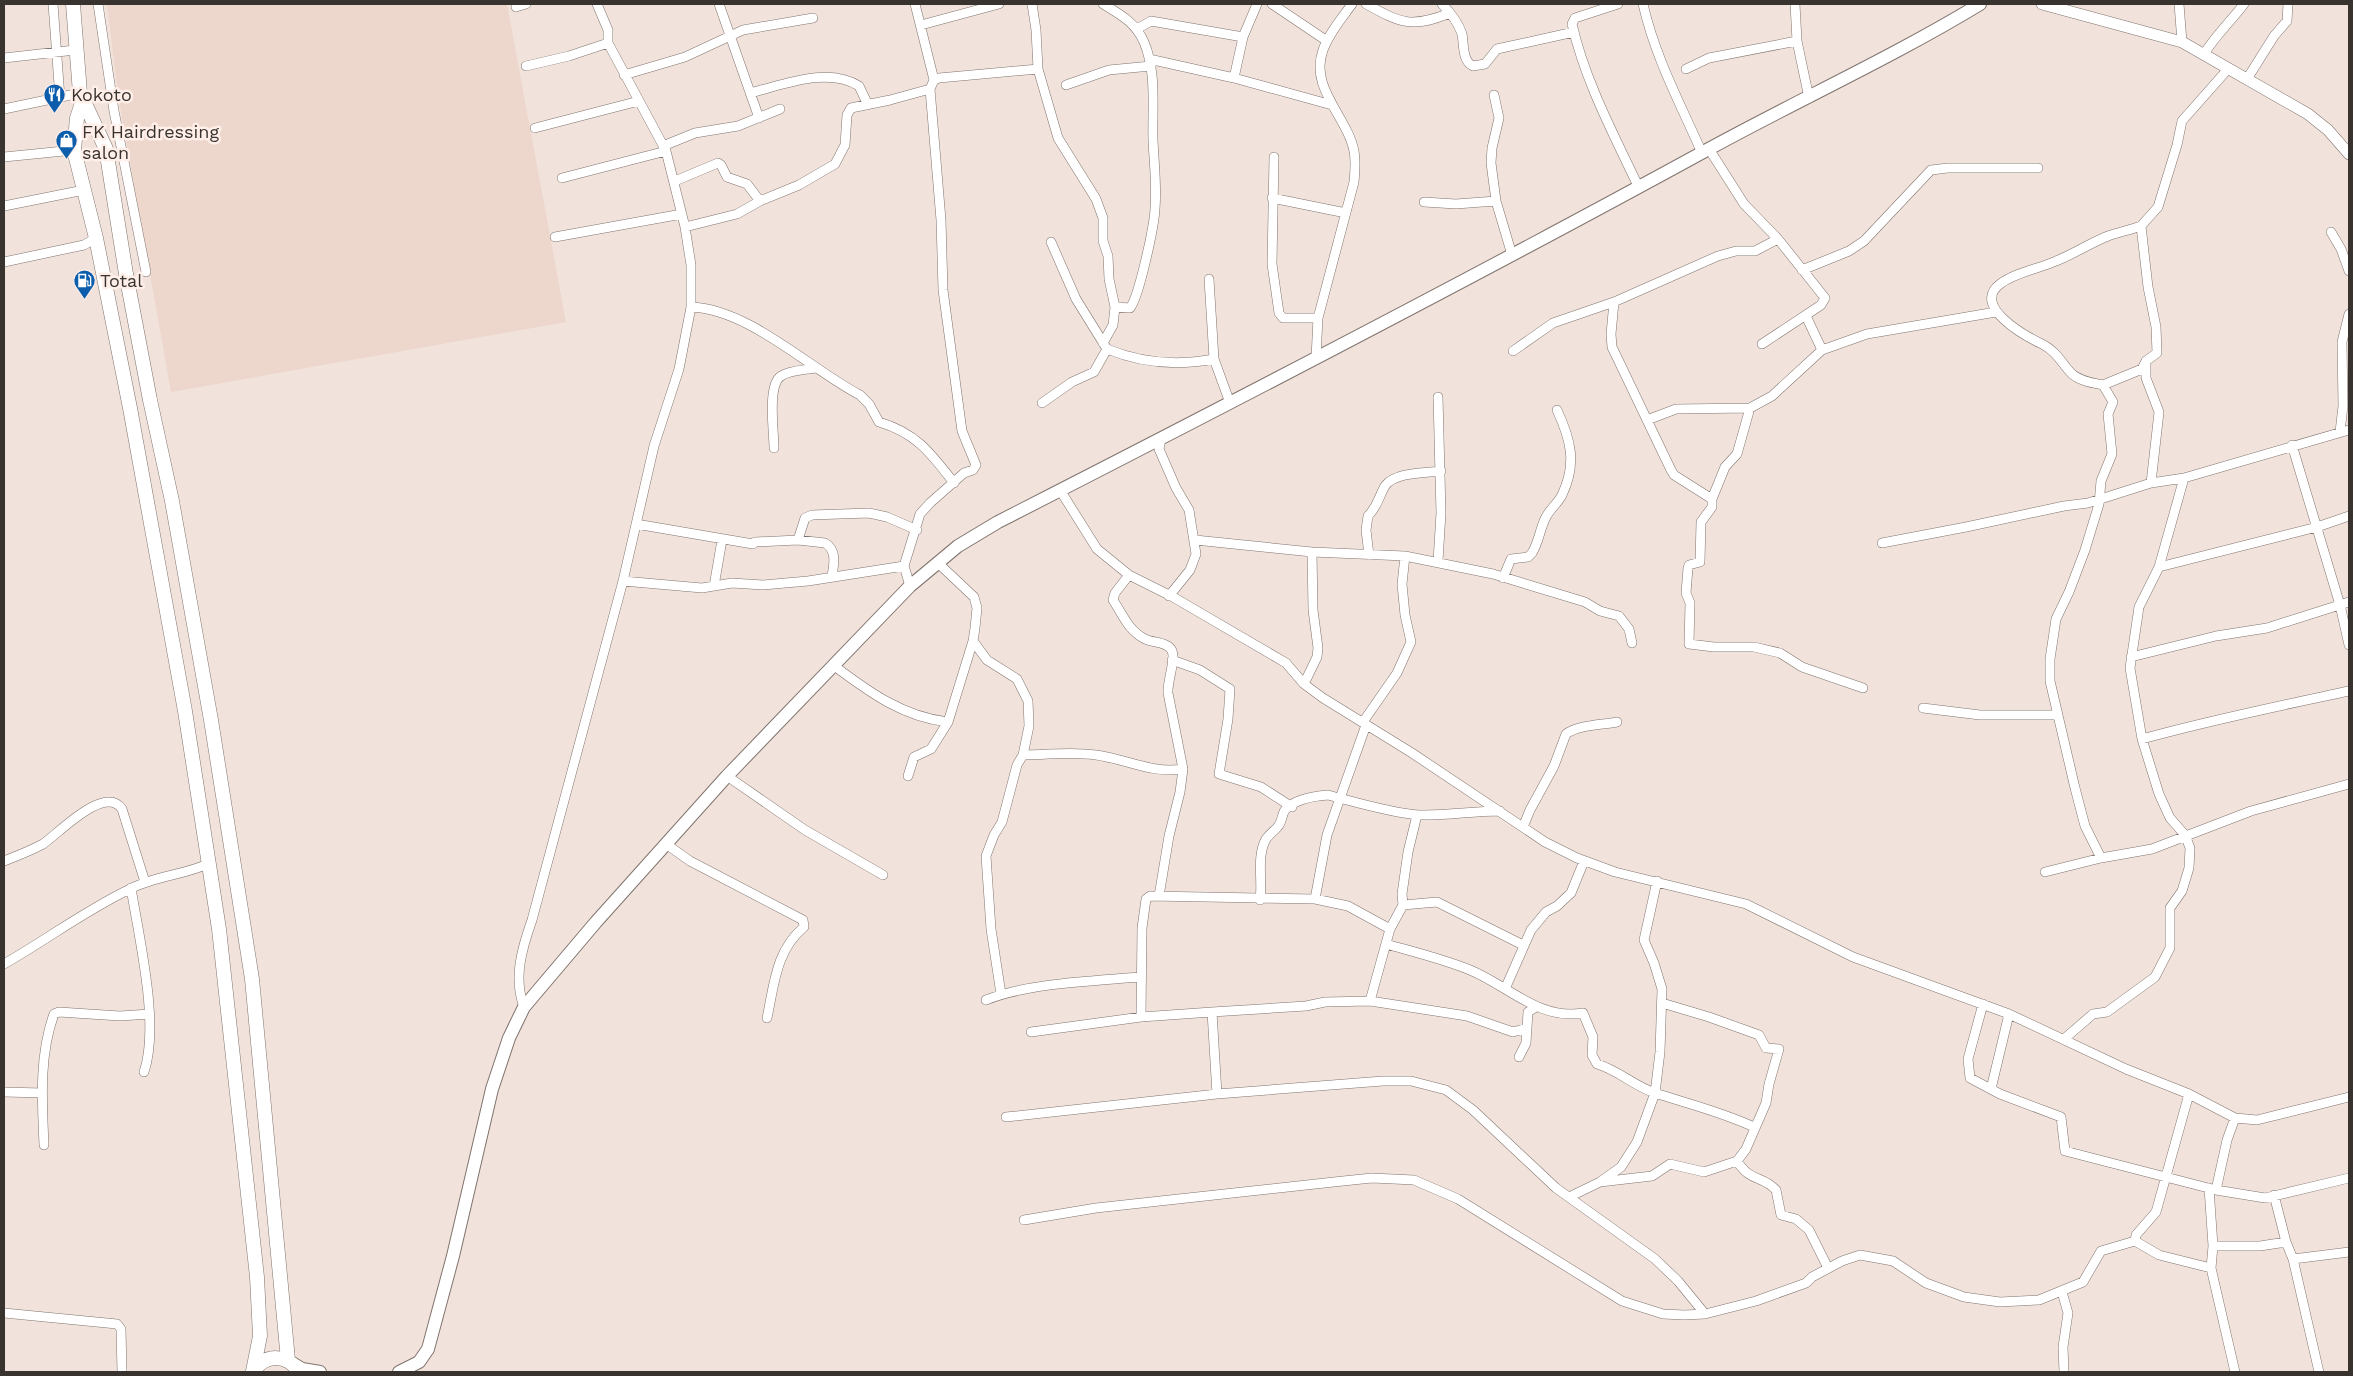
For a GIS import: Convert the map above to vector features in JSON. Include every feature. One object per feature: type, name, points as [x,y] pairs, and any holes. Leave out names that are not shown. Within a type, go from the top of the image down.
[{"type":"highway","points":[[73,4],[75,50],[82,97],[106,149],[132,303],[172,501],[211,720],[252,979],[288,1360]]},
{"type":"highway","points":[[82,97],[74,143],[96,238],[162,576],[210,863],[255,1248],[260,1336],[253,1372]]},
{"type":"highway","points":[[74,143],[89,130],[99,132]]},
{"type":"highway","points":[[253,1372],[264,1361],[272,1358],[288,1360],[300,1372]]},
{"type":"main road","points":[[399,1372],[419,1362],[428,1349],[454,1252],[492,1089],[509,1038],[524,1007],[596,922],[727,776],[910,586],[977,534],[1512,256],[1706,151],[1809,98],[1980,4]]},
{"type":"main road","points":[[2042,4],[2182,42],[2308,114],[2328,130],[2349,154]]},
{"type":"main road","points":[[288,1360],[302,1370],[320,1372]]},
{"type":"street","points":[[53,4],[60,98]]},
{"type":"street","points":[[98,4],[114,112],[146,272]]},
{"type":"street","points":[[524,1007],[519,994],[520,953],[532,920],[623,581],[654,446],[679,369],[691,307],[691,265],[685,227],[675,181],[665,149],[608,43],[608,30],[596,4]]},
{"type":"street","points":[[719,4],[758,118]]},
{"type":"street","points":[[910,586],[904,566],[910,543],[917,530],[920,514],[964,473],[973,470],[976,465],[962,431],[943,290],[941,220],[932,85],[921,25],[915,4]]},
{"type":"street","points":[[921,25],[999,4]]},
{"type":"street","points":[[1032,4],[1036,30],[1038,68],[1058,138],[1100,208],[1115,307],[1113,325],[1094,372],[1072,382],[1042,404]]},
{"type":"street","points":[[1104,4],[1129,20],[1137,29],[1150,62],[1154,217],[1140,285],[1134,303],[1130,308],[1115,307]]},
{"type":"street","points":[[1234,78],[1243,37],[1257,4]]},
{"type":"street","points":[[1272,4],[1327,41]]},
{"type":"street","points":[[1316,358],[1318,318],[1354,182],[1354,151],[1325,90],[1320,68],[1323,50],[1327,41],[1352,4]]},
{"type":"street","points":[[1366,4],[1404,22],[1425,22],[1450,13]]},
{"type":"street","points":[[1442,4],[1462,33],[1466,58],[1473,66],[1485,64],[1497,49],[1574,32]]},
{"type":"street","points":[[1618,4],[1575,18],[1572,24],[1607,121],[1639,188]]},
{"type":"street","points":[[1643,4],[1650,34],[1666,77],[1706,151],[1744,204],[1778,239],[1825,298],[1821,305],[1806,316],[1762,344]]},
{"type":"street","points":[[1795,4],[1797,41],[1809,98]]},
{"type":"street","points":[[2180,4],[2182,42]]},
{"type":"street","points":[[2204,54],[2213,39],[2227,26],[2244,4]]},
{"type":"street","points":[[2247,79],[2274,36],[2287,21],[2288,4]]},
{"type":"street","points":[[624,75],[685,57],[729,36],[756,26],[813,18]]},
{"type":"street","points":[[1137,29],[1151,21],[1243,37]]},
{"type":"street","points":[[1686,69],[1709,58],[1797,41]]},
{"type":"street","points":[[526,66],[569,56],[608,43]]},
{"type":"street","points":[[4,58],[75,50]]},
{"type":"street","points":[[1066,84],[1109,70],[1150,62],[1234,78],[1332,105]]},
{"type":"street","points":[[685,227],[737,214],[760,201],[799,185],[835,164],[846,145],[849,111],[858,105],[868,105],[932,85],[939,78],[1038,68]]},
{"type":"street","points":[[2101,858],[2085,826],[2050,680],[2051,638],[2056,619],[2069,592],[2101,498],[2101,481],[2112,454],[2108,414],[2113,402],[2103,385],[2072,374],[2053,350],[2030,338],[1996,312],[1991,302],[1992,296],[1999,285],[2012,277],[2056,261],[2108,236],[2141,226],[2158,207],[2182,122],[2228,69]]},
{"type":"street","points":[[750,93],[809,80],[842,77],[859,86],[868,105]]},
{"type":"street","points":[[1494,95],[1499,118],[1491,159],[1496,201],[1512,256]]},
{"type":"street","points":[[4,109],[60,98],[82,97]]},
{"type":"street","points":[[535,128],[639,101]]},
{"type":"street","points":[[562,178],[665,149],[695,133],[731,128],[780,109]]},
{"type":"street","points":[[4,157],[74,143]]},
{"type":"street","points":[[1274,157],[1272,264],[1279,313],[1283,318],[1318,318]]},
{"type":"street","points":[[675,181],[718,163],[727,177],[747,184],[760,201]]},
{"type":"street","points":[[1802,270],[1849,251],[1864,241],[1930,170],[1948,168],[2038,168]]},
{"type":"street","points":[[4,206],[84,190]]},
{"type":"street","points":[[1272,198],[1346,213]]},
{"type":"street","points":[[1424,202],[1456,204],[1496,201]]},
{"type":"street","points":[[555,237],[682,214]]},
{"type":"street","points":[[2103,385],[2142,370],[2146,361],[2157,353],[2157,335],[2141,226]]},
{"type":"street","points":[[2331,232],[2341,249],[2349,271]]},
{"type":"street","points":[[4,262],[84,245],[96,238]]},
{"type":"street","points":[[1513,351],[1553,323],[1614,302],[1718,256],[1736,251],[1755,251],[1778,239]]},
{"type":"street","points":[[1051,242],[1076,299],[1105,346],[1133,358],[1170,363],[1189,364],[1214,359]]},
{"type":"street","points":[[1209,279],[1214,359],[1230,403]]},
{"type":"street","points":[[1614,302],[1611,334],[1612,347],[1674,475],[1712,500]]},
{"type":"street","points":[[691,307],[712,309],[726,315],[786,347],[815,368],[866,399],[879,422],[901,429],[922,445],[954,483]]},
{"type":"street","points":[[1647,420],[1676,409],[1750,408],[1772,396],[1822,350],[1867,334],[1996,312]]},
{"type":"street","points":[[1882,542],[1988,523],[2046,509],[2088,503],[2151,483],[2184,478],[2345,431],[2342,342],[2349,314]]},
{"type":"street","points":[[1806,316],[1822,350]]},
{"type":"street","points":[[2146,361],[2146,378],[2159,412],[2151,483]]},
{"type":"street","points":[[774,448],[773,410],[775,384],[779,377],[786,373],[815,368]]},
{"type":"street","points":[[1438,397],[1441,521],[1438,561]]},
{"type":"street","points":[[1750,408],[1737,454],[1725,467],[1712,500],[1712,507],[1701,522],[1700,562],[1690,565],[1688,568],[1686,593],[1690,603],[1689,644],[1714,647],[1754,647],[1780,653],[1802,667],[1863,688]]},
{"type":"street","points":[[1503,578],[1511,559],[1528,558],[1532,553],[1546,515],[1556,505],[1570,478],[1572,467],[1567,433],[1557,410]]},
{"type":"street","points":[[1161,438],[1159,449],[1176,488],[1189,510],[1196,554],[1190,570],[1169,596]]},
{"type":"street","points":[[2292,445],[2340,605],[2349,645]]},
{"type":"street","points":[[1369,555],[1366,530],[1368,516],[1376,508],[1386,485],[1398,478],[1440,471]]},
{"type":"street","points":[[2064,1039],[2093,1014],[2107,1012],[2155,977],[2170,948],[2170,908],[2182,891],[2189,868],[2190,848],[2184,835],[2170,818],[2159,794],[2142,739],[2130,668],[2137,637],[2139,606],[2159,567],[2184,478]]},
{"type":"street","points":[[1060,490],[1097,549],[1129,575],[1286,663],[1304,684],[1545,842],[1584,861],[1615,872],[1746,904],[1860,960],[2009,1014],[2126,1070],[2189,1094],[2235,1118],[2257,1120],[2349,1096]]},
{"type":"street","points":[[798,540],[805,518],[812,516],[869,513],[887,517],[917,530]]},
{"type":"street","points":[[2159,567],[2317,527],[2349,516]]},
{"type":"street","points":[[636,524],[753,544],[755,542],[798,540],[825,543],[830,546],[834,561],[832,576]]},
{"type":"street","points":[[714,586],[722,540]]},
{"type":"street","points":[[1195,540],[1312,552],[1405,556],[1438,561],[1493,574],[1585,602],[1600,612],[1619,616],[1629,629],[1632,643]]},
{"type":"street","points":[[1304,684],[1317,657],[1318,648],[1313,610],[1312,552]]},
{"type":"street","points":[[1315,899],[1327,835],[1365,723],[1397,673],[1411,642],[1405,615],[1402,584],[1405,556]]},
{"type":"street","points":[[908,776],[914,757],[931,749],[948,722],[973,641],[977,608],[974,598],[938,563]]},
{"type":"street","points":[[623,581],[702,588],[732,583],[784,584],[904,566]]},
{"type":"street","points":[[1129,575],[1115,593],[1113,600],[1125,622],[1145,639],[1168,646],[1172,650],[1167,683],[1183,769],[1159,896]]},
{"type":"street","points":[[2131,657],[2216,636],[2267,628],[2349,602]]},
{"type":"street","points":[[973,641],[984,657],[1017,679],[1028,701],[1029,726],[1023,755],[1017,765],[1002,822],[994,835],[986,856],[991,929],[1001,994]]},
{"type":"street","points":[[1172,660],[1200,670],[1230,689],[1228,719],[1219,774],[1261,787],[1292,806]]},
{"type":"street","points":[[833,665],[898,709],[930,720],[948,722]]},
{"type":"street","points":[[2142,739],[2238,714],[2267,710],[2349,691]]},
{"type":"street","points":[[1923,708],[1980,715],[2058,715]]},
{"type":"street","points":[[1523,827],[1554,766],[1566,734],[1576,728],[1582,729],[1617,722]]},
{"type":"street","points":[[1023,755],[1073,752],[1118,759],[1153,770],[1183,769]]},
{"type":"street","points":[[727,776],[805,830],[883,875]]},
{"type":"street","points":[[2045,872],[2101,858],[2143,851],[2251,811],[2349,784]]},
{"type":"street","points":[[1260,900],[1262,885],[1260,870],[1266,839],[1279,825],[1285,810],[1298,802],[1315,796],[1328,795],[1416,814],[1454,815],[1470,811],[1500,811]]},
{"type":"street","points":[[4,860],[45,843],[90,808],[107,801],[113,801],[122,809],[145,882]]},
{"type":"street","points":[[1370,1001],[1390,930],[1403,906],[1402,894],[1416,814]]},
{"type":"street","points":[[666,844],[690,860],[803,920],[804,927],[789,943],[780,960],[767,1018]]},
{"type":"street","points":[[1505,989],[1531,930],[1546,912],[1571,893],[1584,861]]},
{"type":"street","points":[[6,960],[132,888],[145,882],[200,868],[210,863]]},
{"type":"street","points":[[1569,1197],[1600,1182],[1621,1167],[1638,1142],[1655,1093],[1660,1052],[1662,989],[1644,940],[1657,881]]},
{"type":"street","points":[[132,888],[150,1014],[149,1058],[144,1072]]},
{"type":"street","points":[[1141,1017],[1142,928],[1146,900],[1150,896],[1260,900],[1284,898],[1315,899],[1348,906],[1390,930]]},
{"type":"street","points":[[1403,906],[1437,902],[1523,946]]},
{"type":"street","points":[[1386,944],[1472,970],[1536,1007],[1554,1012],[1582,1013],[1594,1037],[1594,1061],[1612,1068],[1628,1081],[1655,1093],[1707,1108],[1754,1127]]},
{"type":"street","points":[[986,1000],[1001,994],[1053,985],[1140,977]]},
{"type":"street","points":[[1032,1032],[1141,1017],[1306,1006],[1325,1002],[1370,1001],[1467,1016],[1513,1032],[1527,1028]]},
{"type":"street","points":[[1600,1182],[1652,1176],[1670,1164],[1704,1172],[1737,1161],[1746,1149],[1766,1103],[1769,1084],[1779,1049],[1766,1048],[1759,1035],[1731,1024],[1662,1003]]},
{"type":"street","points":[[1983,1004],[1968,1059],[1970,1078],[1991,1090],[2061,1117],[2065,1151],[2212,1189],[2265,1198],[2349,1178]]},
{"type":"street","points":[[1519,1057],[1526,1043],[1528,1012],[1536,1007]]},
{"type":"street","points":[[44,1145],[42,1093],[46,1041],[54,1014],[59,1012],[114,1016],[150,1014]]},
{"type":"street","points":[[1212,1012],[1217,1094]]},
{"type":"street","points":[[1991,1090],[2009,1014]]},
{"type":"street","points":[[1006,1118],[1217,1094],[1383,1080],[1411,1081],[1446,1090],[1473,1110],[1522,1157],[1569,1197],[1655,1259],[1678,1281],[1705,1314]]},
{"type":"street","points":[[4,1092],[42,1093]]},
{"type":"street","points":[[2135,1241],[2136,1235],[2156,1212],[2189,1094]]},
{"type":"street","points":[[2235,1118],[2212,1189],[2212,1268],[2235,1372]]},
{"type":"street","points":[[1737,1161],[1752,1178],[1766,1182],[1776,1190],[1781,1215],[1796,1219],[1809,1230],[1828,1268]]},
{"type":"street","points":[[1024,1220],[1096,1208],[1372,1178],[1414,1180],[1458,1199],[1622,1301],[1663,1314],[1705,1314],[1756,1301],[1806,1284],[1828,1268],[1860,1255],[1893,1261],[1926,1283],[1977,1300],[2008,1302],[2039,1300],[2083,1282],[2101,1250],[2135,1241],[2159,1255],[2212,1268]]},
{"type":"street","points":[[2274,1195],[2286,1242],[2293,1259],[2319,1372]]},
{"type":"street","points":[[2213,1246],[2260,1246],[2286,1242]]},
{"type":"street","points":[[2293,1259],[2349,1252]]},
{"type":"street","points":[[2062,1292],[2068,1313],[2063,1347],[2064,1372]]},
{"type":"street","points":[[4,1313],[117,1324],[121,1329],[122,1372]]},
{"type":"shaded area","points":[[107,4],[507,4],[566,322],[171,392],[119,101]]},
{"type":"place","name":"Kokoto","points":[[55,113]]},
{"type":"place","name":"FK Hairdressing salon","points":[[66,160]]},
{"type":"place","name":"Total","points":[[84,299]]}]
